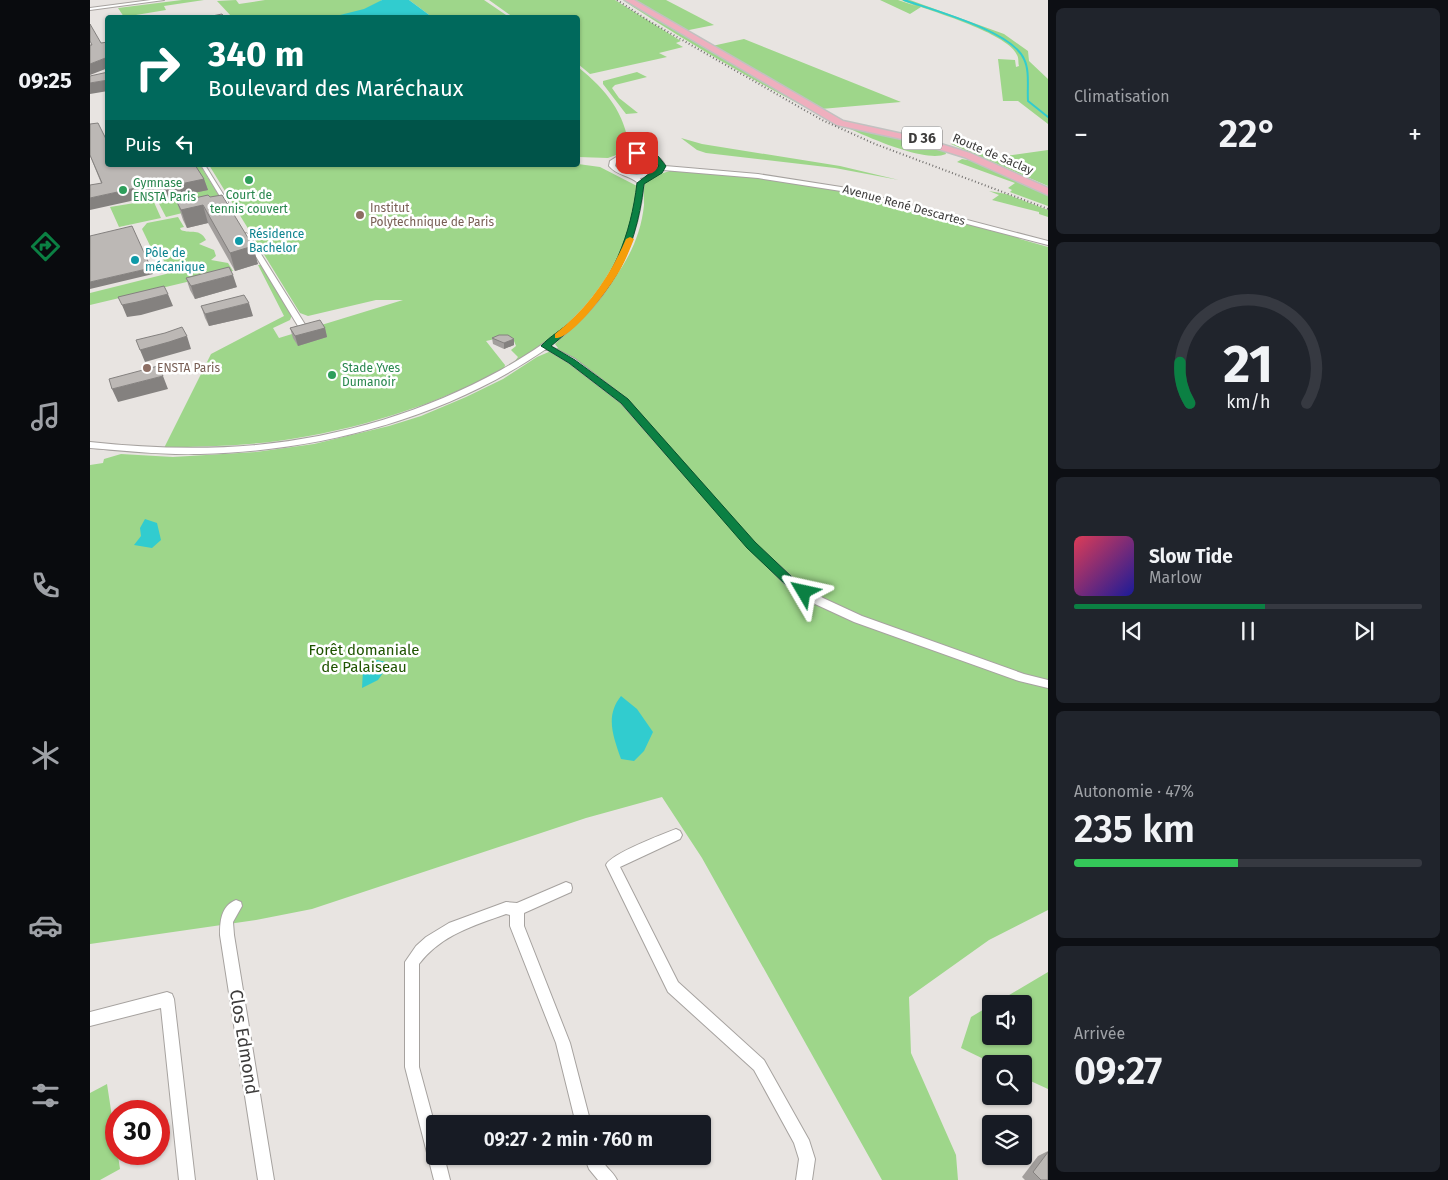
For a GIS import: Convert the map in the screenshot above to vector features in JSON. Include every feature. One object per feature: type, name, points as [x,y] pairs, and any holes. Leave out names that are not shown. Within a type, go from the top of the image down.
[{"type":"main road","name":"Route de Saclay","points":[[629,0],[844,124],[918,140],[968,155],[1048,192]]},
{"type":"main road","name":"Route de Saclay","points":[[813,107],[865,126],[920,137],[961,149],[1048,188]]},
{"type":"street","points":[[90,9],[162,0]]},
{"type":"street","points":[[90,445],[152,451],[216,450],[291,442],[340,433],[402,416],[462,394],[511,369],[546,346],[577,321],[592,304],[617,269],[628,244],[637,216],[641,183],[662,166],[656,157],[628,154],[616,158],[612,166],[617,172],[634,176],[650,175]]},
{"type":"street","name":"Avenue René Descartes","points":[[662,166],[758,176],[864,193],[1048,243]]},
{"type":"street","points":[[204,167],[232,211]]},
{"type":"street","points":[[634,176],[641,183]]},
{"type":"street","points":[[219,206],[227,204]]},
{"type":"street","points":[[241,226],[302,326]]},
{"type":"street","points":[[546,346],[586,371],[624,401],[751,545],[790,582],[819,601],[858,619],[1023,678],[1048,684]]},
{"type":"street","points":[[676,835],[612,865],[673,987],[759,1065],[801,1140],[807,1160],[804,1180]]},
{"type":"street","points":[[426,1121],[412,1067],[412,962],[420,948],[434,937],[506,908],[517,909],[566,888]]},
{"type":"street","name":"Clos Edmond","points":[[236,906],[226,920],[227,935],[266,1180]]},
{"type":"street","points":[[517,909],[517,926],[563,1043],[582,1115]]},
{"type":"street","points":[[90,1019],[166,999],[187,1180]]},
{"type":"street","points":[[438,1165],[442,1180]]},
{"type":"street","points":[[595,1165],[609,1180]]},
{"type":"green space","points":[[182,0],[204,0],[164,6],[166,10],[136,15],[123,15],[118,8]]},
{"type":"green space","points":[[236,0],[239,4],[265,0],[382,0],[369,8],[339,15],[230,15],[217,1]]},
{"type":"green space","points":[[409,0],[484,0],[506,15],[429,15]]},
{"type":"green space","points":[[489,0],[615,0],[681,41],[676,43],[683,47],[659,53],[667,57],[590,74],[580,66],[580,15],[510,15]]},
{"type":"green space","points":[[623,0],[627,0],[774,87],[854,128],[922,142],[945,151],[946,154],[921,154],[883,143],[836,122],[734,68]]},
{"type":"green space","points":[[633,0],[666,0],[714,25],[684,31]]},
{"type":"green space","points":[[880,0],[898,0],[916,6],[901,0],[910,0],[1004,34],[1028,51],[1029,61],[1048,79],[1048,124],[1018,101],[1003,101],[998,59],[1015,60],[1016,67],[1019,66],[1017,55],[1011,47],[988,33],[958,20],[921,7],[910,14]]},
{"type":"green space","points":[[744,39],[901,102],[821,109],[712,46]]},
{"type":"green space","points":[[580,69],[598,85],[613,103],[619,113],[627,136],[630,150],[608,158],[580,157]]},
{"type":"green space","points":[[637,72],[647,77],[615,85],[612,88],[619,98],[638,113],[626,114],[603,84],[603,81]]},
{"type":"green space","points":[[681,138],[702,144],[840,166],[899,180],[835,168],[706,153],[697,150]]},
{"type":"green space","points":[[955,141],[1005,156],[1048,150],[1048,186],[951,144]]},
{"type":"green space","points":[[635,155],[653,158],[660,166],[645,175],[631,175],[619,170],[615,166],[615,162],[627,156]]},
{"type":"green space","points":[[962,159],[979,162],[1048,195],[1048,206],[1010,192],[1012,190],[1008,188],[1015,183],[957,162]]},
{"type":"green space","name":"Institut Polytechnique de Paris","points":[[580,164],[600,167],[637,186],[628,232],[619,253],[609,273],[582,309],[565,326],[532,353],[519,360],[515,361],[518,357],[511,350],[516,346],[514,341],[495,339],[486,341],[505,365],[504,369],[422,405],[394,415],[337,430],[278,441],[164,448],[211,354],[284,316],[258,265],[261,265],[292,315],[290,320],[273,328],[279,338],[403,300],[376,300],[308,316],[300,313],[210,167],[580,167]]},
{"type":"green space","points":[[144,167],[201,167],[221,199],[215,205],[166,217],[141,169]]},
{"type":"green space","name":"Forêt domaniale de Palaiseau","points":[[673,170],[735,175],[836,189],[1017,236],[1020,239],[1048,247],[1048,910],[989,940],[909,997],[911,1053],[956,1155],[958,1180],[882,1180],[702,858],[662,797],[586,818],[312,909],[256,920],[90,944],[90,465],[103,463],[104,459],[121,454],[173,457],[256,452],[314,444],[389,426],[421,416],[503,379],[537,357],[558,348],[555,344],[599,298],[612,282],[633,246],[640,227],[644,205],[644,182],[647,178]]},
{"type":"green space","points":[[989,191],[1006,194],[1048,210],[1048,217],[1039,214],[1039,212],[992,200],[999,195]]},
{"type":"green space","points":[[153,200],[161,218],[119,227],[110,207]]},
{"type":"green space","points":[[178,217],[184,227],[180,228],[181,230],[204,236],[206,240],[199,244],[214,250],[216,256],[211,260],[228,263],[233,271],[90,305],[90,293],[178,271],[165,263],[162,257],[156,258],[142,229],[147,223]]},
{"type":"green space","points":[[1048,972],[1048,1089],[1032,1082],[1032,1055],[982,1055],[982,1058],[961,1048],[971,1017],[982,1010],[982,1045],[1032,1045],[1032,995],[1009,995]]},
{"type":"green space","points":[[107,1084],[109,1100],[105,1100],[105,1165],[119,1165],[120,1169],[100,1180],[90,1180],[90,1093]]},
{"type":"water","points":[[382,0],[409,0],[429,15],[340,15],[364,9]]},
{"type":"water","points":[[145,519],[157,523],[161,540],[152,548],[134,545],[141,536],[140,528]]},
{"type":"water","points":[[377,660],[390,663],[378,680],[362,688],[363,670]]},
{"type":"water","points":[[621,696],[637,709],[653,732],[644,751],[634,761],[621,759],[613,734],[613,711]]},
{"type":"building","points":[[90,24],[101,43],[105,42],[105,58],[90,64],[90,45],[92,45],[90,41]]},
{"type":"building","points":[[105,73],[105,80],[90,83],[90,76]]},
{"type":"building","points":[[98,123],[105,137],[105,167],[196,167],[204,179],[157,189],[154,184],[90,198],[90,185],[102,183],[90,155],[90,124]]},
{"type":"building","points":[[208,195],[210,197],[222,195],[253,246],[230,253],[203,205],[181,210],[177,202]]},
{"type":"building","name":"Pôle de mécanique","points":[[132,226],[151,268],[90,282],[90,236]]},
{"type":"building","points":[[229,267],[233,275],[191,286],[186,278]]},
{"type":"building","points":[[164,286],[168,294],[137,302],[122,305],[118,297]]},
{"type":"building","points":[[244,295],[249,303],[205,314],[201,306]]},
{"type":"building","points":[[320,320],[325,328],[295,336],[290,328]]},
{"type":"building","points":[[182,327],[187,336],[140,350],[136,340]]},
{"type":"building","points":[[499,335],[508,335],[514,339],[504,343],[492,338]]},
{"type":"building","points":[[158,366],[163,376],[112,389],[109,379]]},
{"type":"building","points":[[1048,1152],[1048,1180],[1041,1180],[1033,1172]]},
{"type":"waterway","points":[[904,0],[970,23],[1004,39],[1017,49],[1026,64],[1028,101],[1048,117]]},
{"type":"railway","points":[[617,0],[649,21],[822,120],[875,144],[1048,209]]},
{"type":"slow traffic","points":[[558,336],[577,321],[603,291],[617,269],[630,239]]},
{"type":"place","name":"Court de tennis couvert","points":[[249,180]]},
{"type":"place","name":"Gymnase ENSTA Paris","points":[[123,190]]},
{"type":"place","name":"Institut Polytechnique de Paris","points":[[360,215]]},
{"type":"place","name":"Résidence Bachelor","points":[[239,241]]},
{"type":"place","name":"Pôle de mécanique","points":[[135,260]]},
{"type":"place","name":"ENSTA Paris","points":[[147,368]]},
{"type":"place","name":"Stade Yves Dumanoir","points":[[332,375]]},
{"type":"route","points":[[637,153],[656,157],[663,166],[659,171],[650,175],[641,183],[637,216],[617,269],[603,291],[577,321],[546,346],[606,385],[624,401],[751,545],[790,582],[804,592]]}]
